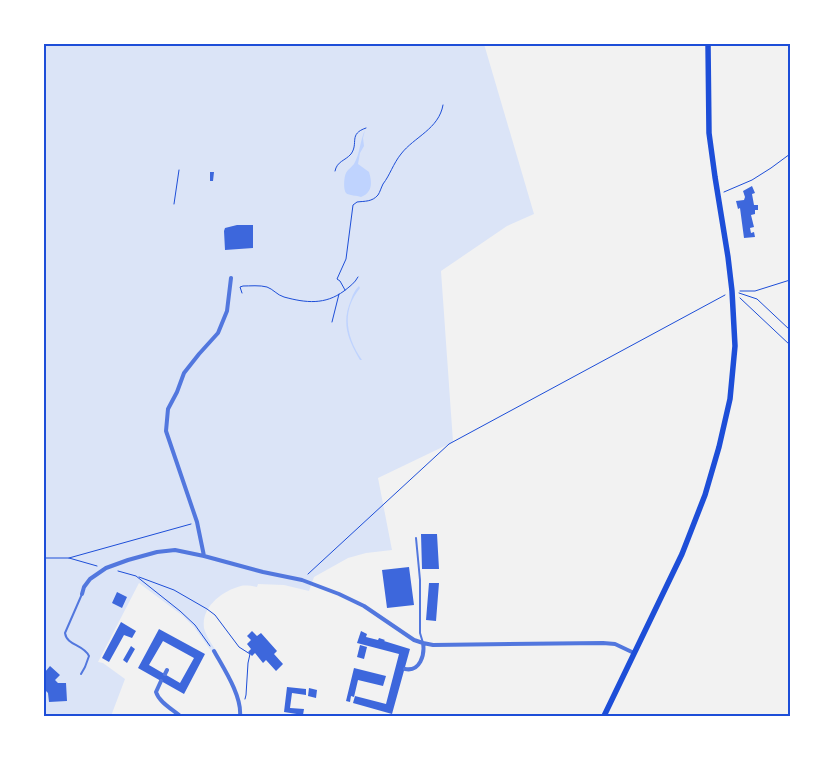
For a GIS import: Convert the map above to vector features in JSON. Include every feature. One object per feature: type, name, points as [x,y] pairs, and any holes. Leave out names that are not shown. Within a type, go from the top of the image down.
[{"type":"main road","points":[[604,716],[682,554],[705,495],[730,399],[735,346],[732,291],[709,133],[708,44]]},
{"type":"street","points":[[204,556],[197,522],[166,431],[168,409],[178,392],[184,373],[218,332],[227,311],[231,278]]},
{"type":"street","points":[[82,594],[84,587],[90,579],[106,568],[157,552],[174,550],[302,580],[364,606],[406,635],[423,643],[603,643],[615,644],[634,653]]},
{"type":"street","points":[[404,669],[412,670],[417,667],[423,653],[423,643]]},
{"type":"street","points":[[214,651],[238,698],[240,716]]},
{"type":"street","points":[[161,681],[156,692],[157,696],[180,716]]},
{"type":"lane","points":[[416,538],[420,580],[420,633],[423,643]]},
{"type":"lane","points":[[81,674],[89,656],[81,647],[68,640],[65,634],[82,594]]},
{"type":"path","points":[[345,290],[340,281],[336,279],[346,258],[353,205],[357,202],[371,200],[379,194],[400,154],[432,126],[442,113],[443,105]]},
{"type":"path","points":[[335,171],[336,165],[350,154],[356,135],[366,128]]},
{"type":"path","points":[[717,194],[752,180],[790,154]]},
{"type":"path","points":[[174,204],[179,170]]},
{"type":"path","points":[[242,293],[240,287],[243,286],[266,286],[282,297],[318,302],[331,299],[340,294],[353,284],[358,277]]},
{"type":"path","points":[[302,580],[449,444],[732,291],[755,291],[790,280]]},
{"type":"path","points":[[732,291],[758,299],[790,330]]},
{"type":"path","points":[[732,291],[790,345]]},
{"type":"path","points":[[332,322],[340,294]]},
{"type":"path","points":[[70,558],[197,522]]},
{"type":"path","points":[[44,558],[70,558],[136,576],[174,590],[215,615],[240,647],[250,654],[246,695],[240,710]]},
{"type":"path","points":[[136,576],[180,610],[195,625],[214,651]]},
{"type":"shaded area","points":[[44,44],[484,44],[534,214],[507,226],[441,271],[453,442],[378,478],[392,550],[366,553],[348,558],[314,577],[309,591],[284,585],[258,584],[257,587],[243,586],[234,588],[214,601],[206,613],[204,628],[215,649],[212,652],[194,627],[183,616],[139,583],[98,662],[103,663],[125,679],[111,716],[44,716]]},
{"type":"water","points":[[365,130],[364,146],[360,153],[358,164],[369,172],[371,183],[370,190],[361,197],[346,193],[344,183],[346,173],[356,160]]},
{"type":"water","points":[[359,286],[360,288],[350,306],[348,324],[352,342],[362,360],[360,360],[352,345],[346,324],[348,308],[353,294]]},
{"type":"building","points":[[210,172],[214,172],[213,181],[210,181]]},
{"type":"building","points":[[752,186],[755,193],[752,194],[754,205],[758,205],[758,210],[755,210],[755,214],[751,215],[754,227],[750,228],[751,233],[754,232],[755,237],[744,238],[740,208],[738,209],[736,201],[744,200],[743,191]]},
{"type":"building","points":[[237,225],[253,225],[253,248],[225,250],[225,228]]},
{"type":"building","points":[[421,534],[437,534],[439,569],[422,569]]},
{"type":"building","points":[[409,567],[414,605],[387,608],[382,570]]},
{"type":"building","points":[[429,583],[439,583],[436,621],[426,620]]},
{"type":"building","points":[[117,592],[127,597],[122,608],[112,603]]},
{"type":"building","points":[[121,622],[136,631],[132,638],[124,635],[109,662],[102,658]]},
{"type":"building","points":[[159,629],[205,654],[184,694],[138,668]],"holes":[[[163,641],[194,658],[180,683],[149,665]]]},
{"type":"building","points":[[252,631],[257,636],[261,633],[277,651],[274,654],[283,664],[276,671],[266,660],[263,663],[255,653],[252,656],[248,652],[251,649],[247,644],[251,640],[247,636]]},
{"type":"building","points":[[361,631],[367,634],[366,637],[378,640],[379,638],[410,649],[392,714],[353,703],[355,696],[386,704],[399,654],[357,643]]},
{"type":"building","points":[[360,645],[367,647],[364,659],[357,657]]},
{"type":"building","points":[[131,646],[135,649],[127,663],[123,660]]},
{"type":"building","points":[[50,666],[60,675],[55,680],[58,683],[66,683],[67,701],[49,702],[48,693],[44,689],[44,670],[45,672]]},
{"type":"building","points":[[354,668],[386,676],[383,686],[358,680],[354,697],[351,696],[350,702],[346,701]]},
{"type":"building","points":[[287,687],[306,689],[306,695],[292,693],[290,708],[304,709],[303,715],[284,712]]},
{"type":"building","points":[[309,688],[317,690],[316,698],[308,696]]}]
